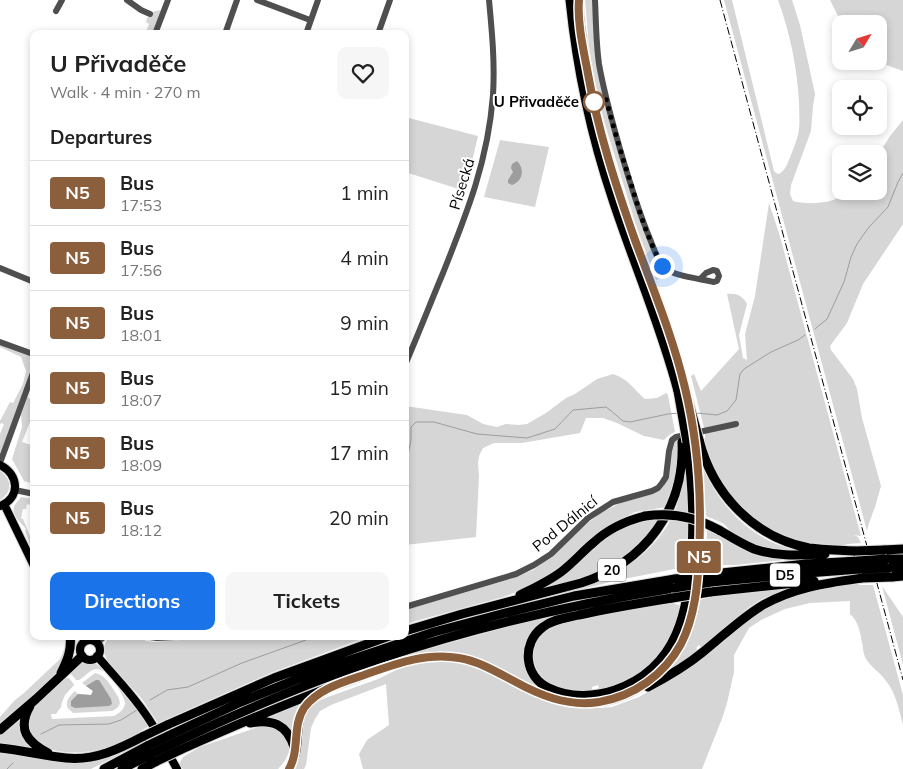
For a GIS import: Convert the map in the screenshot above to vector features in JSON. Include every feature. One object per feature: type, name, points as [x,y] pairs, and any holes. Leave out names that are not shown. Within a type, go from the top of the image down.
[{"type":"highway","name":"20","points":[[570,0],[582,82],[596,146],[616,209],[681,390]]},
{"type":"highway","name":"20","points":[[409,630],[593,579],[615,569],[638,552],[666,516],[674,500],[681,474],[682,458],[691,441],[673,345],[622,203],[604,144],[589,81],[578,2]]},
{"type":"highway","points":[[691,441],[706,462],[717,484],[735,507],[755,525],[777,537],[799,545],[824,550],[903,549]]},
{"type":"highway","points":[[691,441],[692,546],[690,583],[686,606],[680,625],[669,648],[654,666],[641,677],[626,686],[603,693],[577,695],[563,693],[541,683],[532,672],[528,658],[529,646],[537,632],[547,624],[562,619],[672,598],[710,592],[785,583],[860,569],[889,568],[903,576]]},
{"type":"highway","points":[[230,727],[332,686],[383,668],[429,656],[467,659],[483,665],[537,693],[560,701],[577,703],[610,700],[625,695],[645,684],[666,666],[680,644],[690,618],[696,589],[700,513],[698,475],[691,441]]},
{"type":"highway","points":[[504,603],[558,575],[610,530],[629,520],[645,516],[664,514],[698,520],[754,548],[776,554],[794,556],[855,551]]},
{"type":"highway","name":"D5","points":[[889,568],[903,559]]},
{"type":"highway","name":"D5","points":[[122,769],[244,710],[299,688],[379,659],[507,622],[674,583],[711,578],[903,568]]},
{"type":"highway","points":[[625,695],[630,696],[637,693],[684,666],[704,652],[746,616],[774,599],[860,569]]},
{"type":"highway","points":[[59,678],[69,654],[70,640]]},
{"type":"highway","points":[[0,748],[60,758],[97,757],[274,678],[378,640]]},
{"type":"highway","points":[[0,730],[82,656]]},
{"type":"highway","points":[[289,769],[295,754],[302,712],[312,700],[332,686]]},
{"type":"highway","points":[[36,699],[25,718],[26,734],[34,745],[60,758]]},
{"type":"highway","points":[[176,742],[230,727],[261,721],[274,723],[288,732],[295,754]]},
{"type":"highway","points":[[142,769],[153,753]]},
{"type":"highway","name":"D5","points":[[104,769],[153,753]]},
{"type":"main road","points":[[0,464],[6,467],[14,477],[15,483],[15,490],[9,500],[2,505],[30,558]]},
{"type":"main road","points":[[81,640],[80,650],[82,656],[88,659],[97,656],[99,651],[97,643],[92,640]]},
{"type":"main road","points":[[97,656],[143,710],[177,769]]},
{"type":"street","points":[[56,11],[62,0]]},
{"type":"street","points":[[127,0],[150,14]]},
{"type":"street","points":[[157,30],[168,0]]},
{"type":"street","points":[[226,30],[237,0]]},
{"type":"street","points":[[258,0],[310,20]]},
{"type":"street","points":[[307,30],[318,0]]},
{"type":"street","points":[[379,30],[390,0]]},
{"type":"street","name":"Písecká","points":[[409,355],[468,210],[483,160],[488,136],[493,87],[489,0]]},
{"type":"street","points":[[595,0],[599,62],[604,88],[642,219],[662,266],[675,274],[700,278]]},
{"type":"street","points":[[0,268],[30,280]]},
{"type":"street","points":[[0,342],[30,353]]},
{"type":"street","points":[[0,464],[30,381]]},
{"type":"street","name":"Pod Dálnicí","points":[[409,606],[516,574],[534,565],[551,554],[588,518],[614,502],[658,488],[666,477],[669,451],[672,440],[676,436],[736,424]]},
{"type":"street","points":[[15,490],[30,493]]},
{"type":"street","points":[[97,643],[101,640]]},
{"type":"shaded area","points":[[585,0],[592,0],[601,88],[626,181],[641,224],[664,277],[656,280],[635,222],[604,121],[589,47]]},
{"type":"shaded area","points":[[724,0],[732,0],[774,171],[779,174],[788,163],[797,139],[799,126],[799,102],[795,63],[778,0],[792,0],[800,25],[815,94],[811,131],[791,185],[790,194],[793,201],[807,203],[832,200],[887,200],[887,145],[884,145],[903,120],[903,224],[863,284],[847,323],[830,346],[853,379],[857,389],[862,418],[881,486],[867,531]]},
{"type":"shaded area","points":[[830,0],[903,0],[903,71],[888,66],[888,15],[838,15]]},
{"type":"shaded area","points":[[161,10],[154,30],[147,30],[149,24],[146,22],[151,12]]},
{"type":"shaded area","points":[[409,118],[478,136],[465,191],[409,173]]},
{"type":"shaded area","points":[[500,140],[549,147],[535,207],[484,197]]},
{"type":"shaded area","points":[[517,161],[520,164],[522,174],[519,181],[512,185],[508,183],[508,180],[513,172],[512,164]]},
{"type":"shaded area","points":[[769,203],[779,233],[861,536],[854,535],[858,537],[861,543],[834,548],[820,547],[789,539],[760,524],[737,503],[726,489],[715,471],[705,446],[705,432],[691,376],[694,374],[701,391],[739,349],[727,294],[739,296],[747,304],[739,335],[743,358],[747,360],[745,334],[755,296]]},
{"type":"shaded area","points":[[0,345],[30,356],[30,375],[0,455],[0,434],[4,424],[1,423],[0,425],[0,421],[10,402],[13,403],[23,384],[26,371],[21,357],[0,347]]},
{"type":"shaded area","points":[[613,374],[619,376],[645,399],[657,398],[666,393],[675,432],[664,440],[644,436],[603,418],[586,418],[580,433],[522,443],[494,443],[483,448],[479,456],[476,537],[409,545],[409,407],[467,415],[483,424],[497,427],[506,424],[527,424],[597,379]]},
{"type":"shaded area","points":[[27,397],[30,399],[30,422],[22,442],[30,445],[30,483],[24,481],[12,459],[22,427],[21,415]]},
{"type":"shaded area","points":[[678,438],[677,476],[666,507],[635,512],[608,526],[552,574],[522,590],[409,623],[409,609],[511,579],[533,570],[601,513],[624,501],[660,490],[673,443]]},
{"type":"shaded area","points":[[702,466],[723,502],[741,522],[763,538],[799,551],[774,549],[750,543],[735,535],[724,524],[706,516]]},
{"type":"shaded area","points":[[0,471],[9,482],[9,489],[0,500]]},
{"type":"shaded area","points":[[685,471],[687,472],[689,524],[687,569],[674,569],[619,580],[545,598],[545,596],[609,576],[621,570],[644,553],[663,532],[676,508]]},
{"type":"shaded area","points":[[21,497],[30,498],[30,505],[27,504],[26,509],[23,509],[21,518],[30,536],[30,544],[26,529],[17,519],[13,510]]},
{"type":"shaded area","points":[[660,519],[643,542],[620,561],[592,576],[544,589],[608,535],[632,523]]},
{"type":"shaded area","points":[[707,530],[794,559],[735,565],[706,565]]},
{"type":"shaded area","points":[[854,583],[873,585],[903,695],[903,725],[892,691],[884,678],[865,657],[858,626],[850,614],[850,601],[810,603],[785,609],[749,628],[734,655],[734,672],[727,703],[702,769],[363,769],[359,754],[367,740],[389,725],[386,684],[320,711],[311,728],[306,765],[304,769],[295,769],[300,755],[301,720],[312,704],[414,663],[431,660],[457,661],[484,669],[523,692],[544,701],[574,707],[612,707],[639,697],[656,687],[754,614],[796,593]]},
{"type":"shaded area","points":[[882,586],[903,617],[903,665]]},
{"type":"shaded area","points":[[787,588],[760,600],[748,608],[702,648],[699,645],[696,648],[698,651],[669,670],[688,636],[695,619],[699,600],[720,595]]},
{"type":"shaded area","points":[[662,603],[673,603],[681,606],[676,625],[662,651],[645,669],[635,676],[599,690],[598,685],[592,687],[592,692],[563,689],[554,686],[547,682],[537,670],[534,663],[533,648],[541,634],[551,627],[561,622]]},
{"type":"shaded area","points":[[547,616],[548,621],[525,655],[549,694],[478,659],[417,655],[416,652]]},
{"type":"shaded area","points":[[68,640],[66,656],[55,674],[24,706],[0,727],[0,717],[15,700],[60,659]]},
{"type":"shaded area","points":[[107,640],[144,640],[154,642],[180,640],[359,640],[273,672],[158,723],[142,699],[109,663],[104,652]]},
{"type":"shaded area","points":[[84,661],[95,663],[108,672],[141,712],[149,726],[123,743],[102,750],[62,752],[50,749],[32,737],[29,731],[29,721],[35,706],[64,678],[69,678],[74,685],[65,695],[61,707],[56,714],[51,714],[52,719],[114,716],[121,711],[125,704],[121,693],[106,672],[96,669],[76,680],[71,671]]},
{"type":"shaded area","points":[[95,673],[109,683],[119,698],[120,704],[112,711],[73,713],[67,707],[69,698],[75,691],[78,694],[91,695],[93,691],[82,683]]},
{"type":"shaded area","points":[[99,680],[111,699],[112,704],[109,706],[75,708],[71,706],[71,701],[78,694],[91,695],[93,691],[86,686]]},
{"type":"shaded area","points":[[302,702],[296,716],[293,734],[282,722],[265,717]]},
{"type":"shaded area","points":[[21,716],[20,726],[22,734],[32,749],[0,744],[0,736]]},
{"type":"shaded area","points":[[261,726],[278,728],[288,740],[289,752],[278,769],[183,769],[179,764],[183,757],[200,747]]},
{"type":"shaded area","points":[[141,742],[91,769],[0,769],[0,752],[88,762],[102,759]]},
{"type":"waterway","points":[[815,329],[827,319],[844,282],[857,244],[869,227],[888,207],[903,173]]},
{"type":"waterway","points":[[696,413],[717,415],[727,411],[736,400],[740,374],[744,369],[771,352],[805,335]]},
{"type":"waterway","points":[[409,450],[411,427],[416,422],[434,422],[477,434],[527,438],[555,429],[573,410],[606,407],[623,421],[630,422],[679,413]]},
{"type":"waterway","points":[[150,700],[167,690],[188,687],[242,663],[306,640]]},
{"type":"waterway","points":[[41,734],[59,725],[109,724],[121,720],[137,710]]},
{"type":"waterway","points":[[7,769],[13,763]]},
{"type":"railway","points":[[720,0],[903,680]]},
{"type":"bus line","name":"N5","points":[[289,769],[295,754],[299,721],[302,712],[308,704],[332,686],[383,668],[421,657],[445,656],[467,659],[491,668],[511,680],[552,699],[586,703],[610,700],[625,695],[650,680],[671,659],[684,636],[690,618],[699,564],[700,513],[698,467],[692,423],[679,364],[626,216],[604,144],[589,81],[578,7],[579,0]]},
{"type":"place","name":"U Přivaděče","points":[[594,102]]},
{"type":"route","points":[[594,102],[605,95],[642,219],[662,266]]}]
